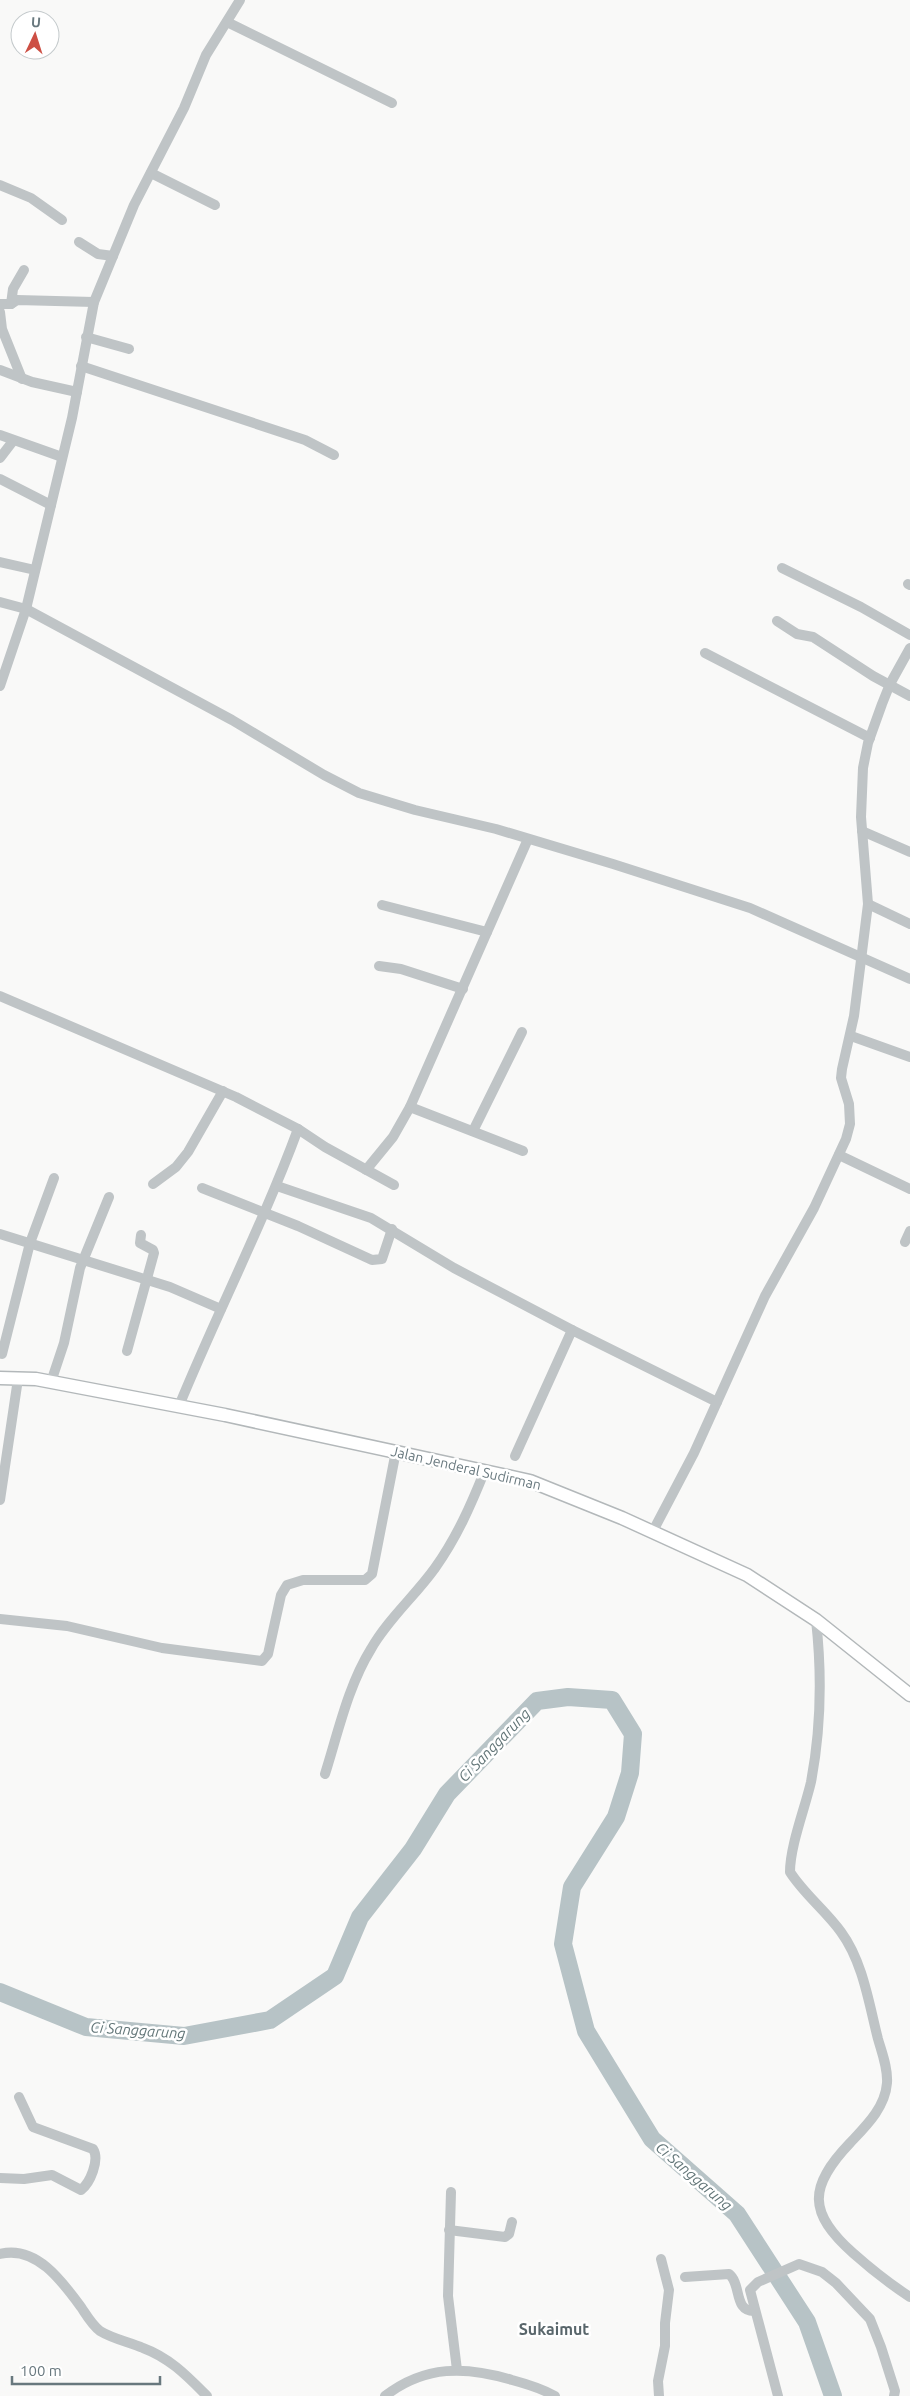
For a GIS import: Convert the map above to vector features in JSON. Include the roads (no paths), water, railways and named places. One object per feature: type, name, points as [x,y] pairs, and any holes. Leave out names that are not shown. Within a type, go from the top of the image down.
[{"type":"main road","name":"Jalan Jenderal Sudirman","points":[[0,1378],[52,1382],[179,1406],[530,1481],[653,1531],[748,1575],[816,1620],[910,1695]]},
{"type":"street","points":[[0,686],[4,662],[26,608],[77,392],[94,302],[134,205],[184,108],[206,55],[240,0]]},
{"type":"street","points":[[227,22],[392,103]]},
{"type":"street","points":[[151,174],[215,206]]},
{"type":"street","points":[[0,185],[31,198],[62,220]]},
{"type":"street","points":[[80,242],[98,254],[113,256]]},
{"type":"street","points":[[24,270],[4,306],[2,329],[26,381]]},
{"type":"street","points":[[4,306],[17,300],[94,302]]},
{"type":"street","points":[[86,338],[129,349]]},
{"type":"street","points":[[81,366],[305,440],[334,455]]},
{"type":"street","points":[[0,370],[26,381],[77,392]]},
{"type":"street","points":[[0,458],[7,438],[62,457]]},
{"type":"street","points":[[0,479],[51,505]]},
{"type":"street","points":[[0,562],[35,570]]},
{"type":"street","points":[[782,568],[861,607],[910,635]]},
{"type":"street","points":[[0,602],[26,608],[232,720],[324,775],[359,793],[415,810],[528,839],[750,908],[861,959],[910,979]]},
{"type":"street","points":[[777,622],[797,634],[813,637],[910,696]]},
{"type":"street","points":[[653,1531],[717,1402],[764,1296],[814,1208],[839,1155],[850,1124],[849,1104],[841,1078],[851,1036],[868,904],[862,831],[862,778],[870,738],[890,684],[910,648]]},
{"type":"street","points":[[705,653],[870,738]]},
{"type":"street","points":[[862,831],[910,852]]},
{"type":"street","points":[[366,1170],[393,1137],[410,1107],[528,839]]},
{"type":"street","points":[[868,904],[910,924]]},
{"type":"street","points":[[382,905],[487,932]]},
{"type":"street","points":[[379,966],[402,969],[463,988]]},
{"type":"street","points":[[0,996],[223,1092],[298,1129],[366,1170],[394,1184]]},
{"type":"street","points":[[473,1131],[522,1032]]},
{"type":"street","points":[[851,1036],[910,1057]]},
{"type":"street","points":[[153,1184],[176,1167],[188,1152],[223,1092]]},
{"type":"street","points":[[410,1107],[522,1151]]},
{"type":"street","points":[[179,1406],[277,1186],[298,1129]]},
{"type":"street","points":[[839,1155],[910,1189]]},
{"type":"street","points":[[2,1354],[30,1243],[54,1178]]},
{"type":"street","points":[[277,1186],[371,1218],[454,1268],[572,1330],[717,1402]]},
{"type":"street","points":[[202,1188],[265,1213],[372,1260],[382,1259],[392,1230]]},
{"type":"street","points":[[52,1382],[64,1343],[77,1277],[109,1197]]},
{"type":"street","points":[[179,1406],[220,1309],[265,1213]]},
{"type":"street","points":[[905,1242],[910,1231]]},
{"type":"street","points":[[0,1235],[148,1280],[205,1300],[220,1309]]},
{"type":"street","points":[[127,1351],[154,1253],[153,1250],[140,1243],[140,1235]]},
{"type":"street","points":[[515,1456],[572,1330]]},
{"type":"street","points":[[0,1500],[18,1378]]},
{"type":"street","points":[[0,1619],[67,1626],[162,1648],[262,1661],[268,1654],[281,1595],[287,1585],[303,1580],[365,1580],[372,1574],[396,1451]]},
{"type":"street","points":[[326,1774],[347,1705],[367,1655],[401,1608],[434,1570],[455,1538],[485,1470]]},
{"type":"street","points":[[816,1620],[821,1666],[818,1720],[811,1782],[790,1872],[843,1934],[852,1953],[871,2006],[887,2076],[884,2094],[878,2110],[829,2165],[819,2191],[819,2205],[824,2220],[834,2236],[877,2274],[910,2297]]},
{"type":"street","points":[[0,2178],[24,2179],[52,2175],[81,2190],[88,2183],[96,2156],[93,2149],[33,2127],[19,2097]]},
{"type":"street","points":[[451,2192],[448,2230],[448,2296],[456,2370]]},
{"type":"street","points":[[448,2230],[505,2237],[509,2234],[512,2222]]},
{"type":"street","points":[[0,2254],[17,2252],[26,2254],[39,2261],[59,2280],[98,2330],[144,2348],[175,2364],[207,2396]]},
{"type":"street","points":[[659,2396],[658,2381],[665,2346],[665,2323],[669,2290],[661,2259]]},
{"type":"street","points":[[778,2396],[750,2290],[758,2282],[799,2264],[822,2272],[836,2283],[870,2319],[895,2391],[894,2396]]},
{"type":"street","points":[[685,2277],[729,2274],[735,2281],[741,2305],[748,2310],[755,2311]]},
{"type":"street","points":[[384,2396],[406,2382],[420,2376],[456,2370],[490,2373],[529,2385],[555,2396]]},
{"type":"waterway","name":"Ci Sanggarung","points":[[0,1992],[86,2027],[184,2036],[270,2020],[335,1976],[360,1917],[413,1849],[447,1794],[537,1701],[568,1697],[612,1700],[633,1734],[630,1773],[616,1817],[572,1887],[563,1944],[586,2031],[652,2139],[737,2214],[807,2322],[833,2396]]},
{"type":"district","name":"Sukaimut","points":[[554,2329]]}]
